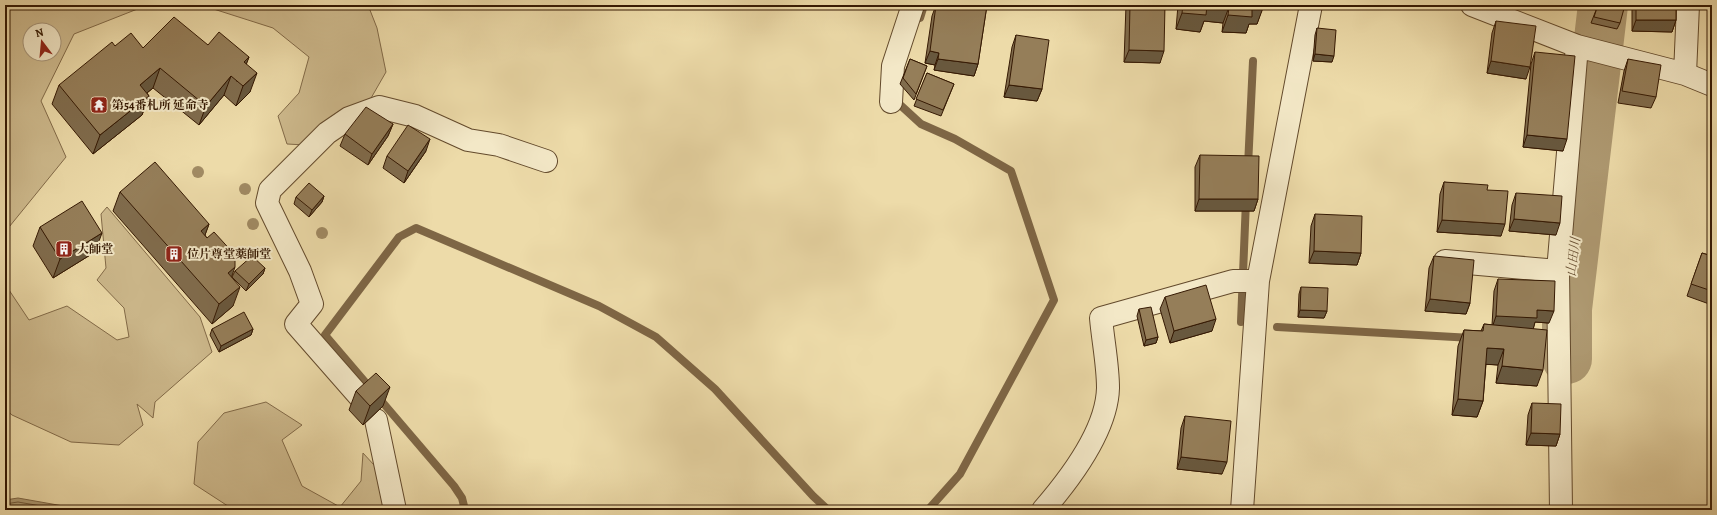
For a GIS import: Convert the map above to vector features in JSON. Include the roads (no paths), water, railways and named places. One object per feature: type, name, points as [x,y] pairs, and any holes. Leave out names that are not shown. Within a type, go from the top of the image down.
[{"type":"street","points":[[891,102],[893,66],[913,5]]},
{"type":"street","points":[[1242,510],[1247,281],[1311,5]]},
{"type":"street","points":[[1472,5],[1578,46],[1685,74],[1712,85]]},
{"type":"street","points":[[1685,74],[1688,5]]},
{"type":"street","points":[[1561,510],[1558,271],[1578,46]]},
{"type":"street","points":[[360,397],[296,324],[312,304],[300,271],[266,203],[270,190],[328,133],[349,118],[379,107],[414,116],[468,140],[499,145],[546,161]]},
{"type":"street","points":[[1445,262],[1558,271]]},
{"type":"street","points":[[1042,510],[1056,494],[1083,456],[1101,421],[1108,389],[1101,318],[1247,281]]},
{"type":"street","points":[[376,420],[395,510]]},
{"type":"water","points":[[18,498],[86,510],[5,510],[5,500]]},
{"type":"waterway","points":[[920,18],[924,5]]},
{"type":"waterway","name":"山田川","points":[[1567,359],[1567,309],[1603,5]]},
{"type":"waterway","points":[[1248,166],[1253,61]]},
{"type":"waterway","points":[[897,97],[897,102],[921,124],[955,139],[1011,171],[1054,300],[960,474],[928,510]]},
{"type":"waterway","points":[[1241,322],[1246,201]]},
{"type":"waterway","points":[[465,510],[462,498],[454,486],[325,335],[399,237],[416,228],[599,306],[656,337],[715,389],[813,496],[828,510]]},
{"type":"waterway","points":[[1277,327],[1472,338]]},
{"type":"place","name":"第54番札所 延命寺","points":[[99,105]]},
{"type":"place","name":"大師堂","points":[[64,249]]},
{"type":"place","name":"位片尊堂薬師堂","points":[[174,254]]}]
